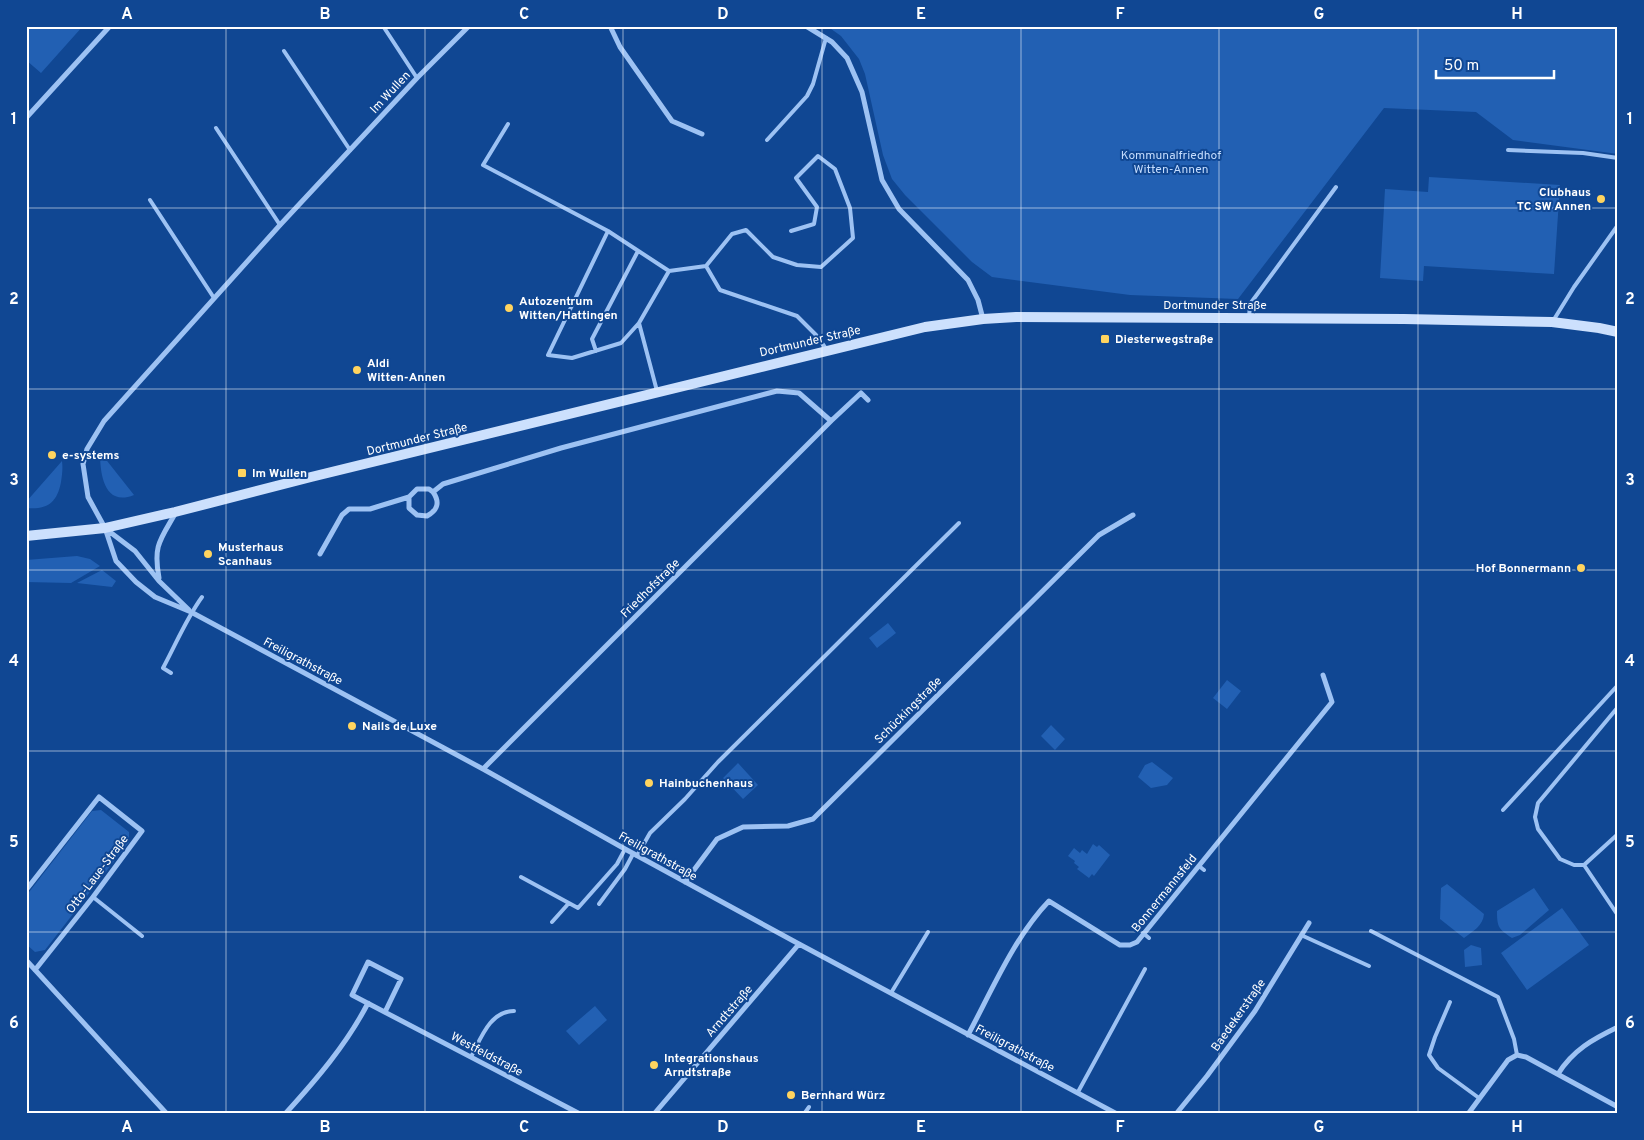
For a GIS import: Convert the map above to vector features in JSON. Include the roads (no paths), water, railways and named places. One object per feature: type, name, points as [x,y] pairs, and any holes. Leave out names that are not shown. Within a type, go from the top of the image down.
[{"type":"main road","name":"Dortmunder Straße","points":[[26,536],[105,528],[175,512],[925,327],[1016,317],[1249,318],[1552,322],[1618,332]]},
{"type":"street","points":[[26,118],[110,26]]},
{"type":"street","name":"Im Wullen","points":[[105,528],[88,497],[83,464],[87,449],[104,421],[280,225],[417,78],[469,26]]},
{"type":"street","points":[[610,26],[620,47],[672,121],[702,134]]},
{"type":"street","points":[[806,26],[832,42],[847,58],[862,92],[882,180],[898,209],[968,280],[978,300],[983,320]]},
{"type":"street","points":[[434,492],[443,484],[561,448],[777,391],[799,393],[831,421]]},
{"type":"street","name":"Friedhofstraße","points":[[483,769],[831,421],[861,393],[868,400]]},
{"type":"street","points":[[320,554],[342,515],[349,509],[370,509],[409,497],[417,488],[423,487],[434,492],[438,503],[436,508],[427,516],[422,517],[412,512],[408,502],[409,497]]},
{"type":"street","points":[[159,581],[155,559],[158,544],[175,512]]},
{"type":"street","name":"Schückingstraße","points":[[685,882],[717,839],[743,826],[788,826],[814,819],[1099,535],[1133,515]]},
{"type":"street","name":"Freiligrathstraße","points":[[105,528],[135,551],[159,581],[191,612]]},
{"type":"street","name":"Freiligrathstraße","points":[[105,528],[116,561],[136,582],[155,597],[191,612],[483,769],[635,855],[799,944],[1117,1114]]},
{"type":"street","name":"Bonnermannsfeld","points":[[968,1035],[1030,924],[1049,901],[1120,945],[1130,945],[1137,942],[1332,702],[1323,675]]},
{"type":"street","name":"Otto-Laue-Straße","points":[[26,890],[99,797],[142,832],[35,970]]},
{"type":"street","name":"Baedekerstraße","points":[[1176,1114],[1207,1076],[1255,1010],[1309,923]]},
{"type":"street","name":"Arndtstraße","points":[[654,1114],[799,944]]},
{"type":"street","points":[[26,960],[167,1114]]},
{"type":"street","points":[[368,962],[401,979],[385,1012],[352,995],[368,962]]},
{"type":"street","points":[[285,1114],[315,1081],[360,1020],[368,1003]]},
{"type":"street","name":"Westfeldstraße","points":[[385,1012],[580,1114]]},
{"type":"street","points":[[1558,1074],[1575,1052],[1618,1027]]},
{"type":"street","points":[[1468,1114],[1508,1060],[1517,1055],[1526,1057],[1618,1107]]},
{"type":"lane","points":[[383,26],[417,78]]},
{"type":"lane","points":[[767,140],[808,96],[826,38]]},
{"type":"lane","points":[[284,51],[350,150]]},
{"type":"lane","points":[[508,124],[483,165],[608,231],[669,271],[706,266],[732,234],[746,230],[774,257],[798,265],[821,267],[853,238],[850,208],[835,169],[818,156],[796,178],[817,207],[814,224],[791,230]]},
{"type":"lane","points":[[216,128],[280,225]]},
{"type":"lane","points":[[1508,150],[1618,158]]},
{"type":"lane","points":[[1249,318],[1250,304],[1336,187]]},
{"type":"lane","points":[[150,200],[214,298]]},
{"type":"lane","points":[[1552,322],[1574,287],[1618,225]]},
{"type":"lane","points":[[608,231],[548,355],[572,358],[621,343],[639,323],[669,271]]},
{"type":"lane","points":[[596,351],[592,339],[638,251]]},
{"type":"lane","points":[[706,266],[720,290],[798,316],[816,334],[827,350]]},
{"type":"lane","points":[[639,323],[657,392]]},
{"type":"lane","points":[[599,904],[625,870],[650,832],[959,523]]},
{"type":"lane","points":[[171,673],[163,668],[191,612],[202,597]]},
{"type":"lane","points":[[1503,810],[1618,685]]},
{"type":"lane","points":[[1618,707],[1538,803],[1535,817],[1538,829],[1560,859],[1574,865],[1584,865],[1618,834]]},
{"type":"lane","points":[[521,877],[578,908],[617,864],[625,849]]},
{"type":"lane","points":[[1584,865],[1616,914]]},
{"type":"lane","points":[[1199,866],[1204,870]]},
{"type":"lane","points":[[93,897],[142,936]]},
{"type":"lane","points":[[1172,899],[1177,904]]},
{"type":"lane","points":[[552,922],[569,903]]},
{"type":"lane","points":[[891,993],[928,932]]},
{"type":"lane","points":[[1371,932],[1498,997],[1514,1039],[1517,1055]]},
{"type":"lane","points":[[1143,933],[1149,938]]},
{"type":"lane","points":[[1302,935],[1369,966]]},
{"type":"lane","points":[[1078,1092],[1146,969]]},
{"type":"lane","points":[[1450,1002],[1429,1055],[1438,1068],[1480,1098]]},
{"type":"lane","points":[[471,1057],[494,1018],[507,1011],[514,1011]]},
{"type":"lane","points":[[804,1114],[809,1107]]},
{"type":"place","name":"Clubhaus TC SW Annen","points":[[1601,199]]},
{"type":"place","name":"Autozentrum Witten/Hattingen","points":[[509,308]]},
{"type":"place","name":"Diesterwegstraße","points":[[1105,339]]},
{"type":"place","name":"Aldi Witten-Annen","points":[[357,370]]},
{"type":"place","name":"e-systems","points":[[52,455]]},
{"type":"place","name":"Im Wullen","points":[[242,473]]},
{"type":"place","name":"Musterhaus Scanhaus","points":[[208,554]]},
{"type":"place","name":"Hof Bonnermann","points":[[1581,568]]},
{"type":"place","name":"Nails de Luxe","points":[[352,726]]},
{"type":"place","name":"Hainbuchenhaus","points":[[649,783]]},
{"type":"place","name":"Integrationshaus Arndtstraße","points":[[654,1065]]},
{"type":"place","name":"Bernhard Würz","points":[[791,1095]]},
{"type":"park label","name":"Kommunalfriedhof Witten-Annen","points":[[1171,162]]}]
